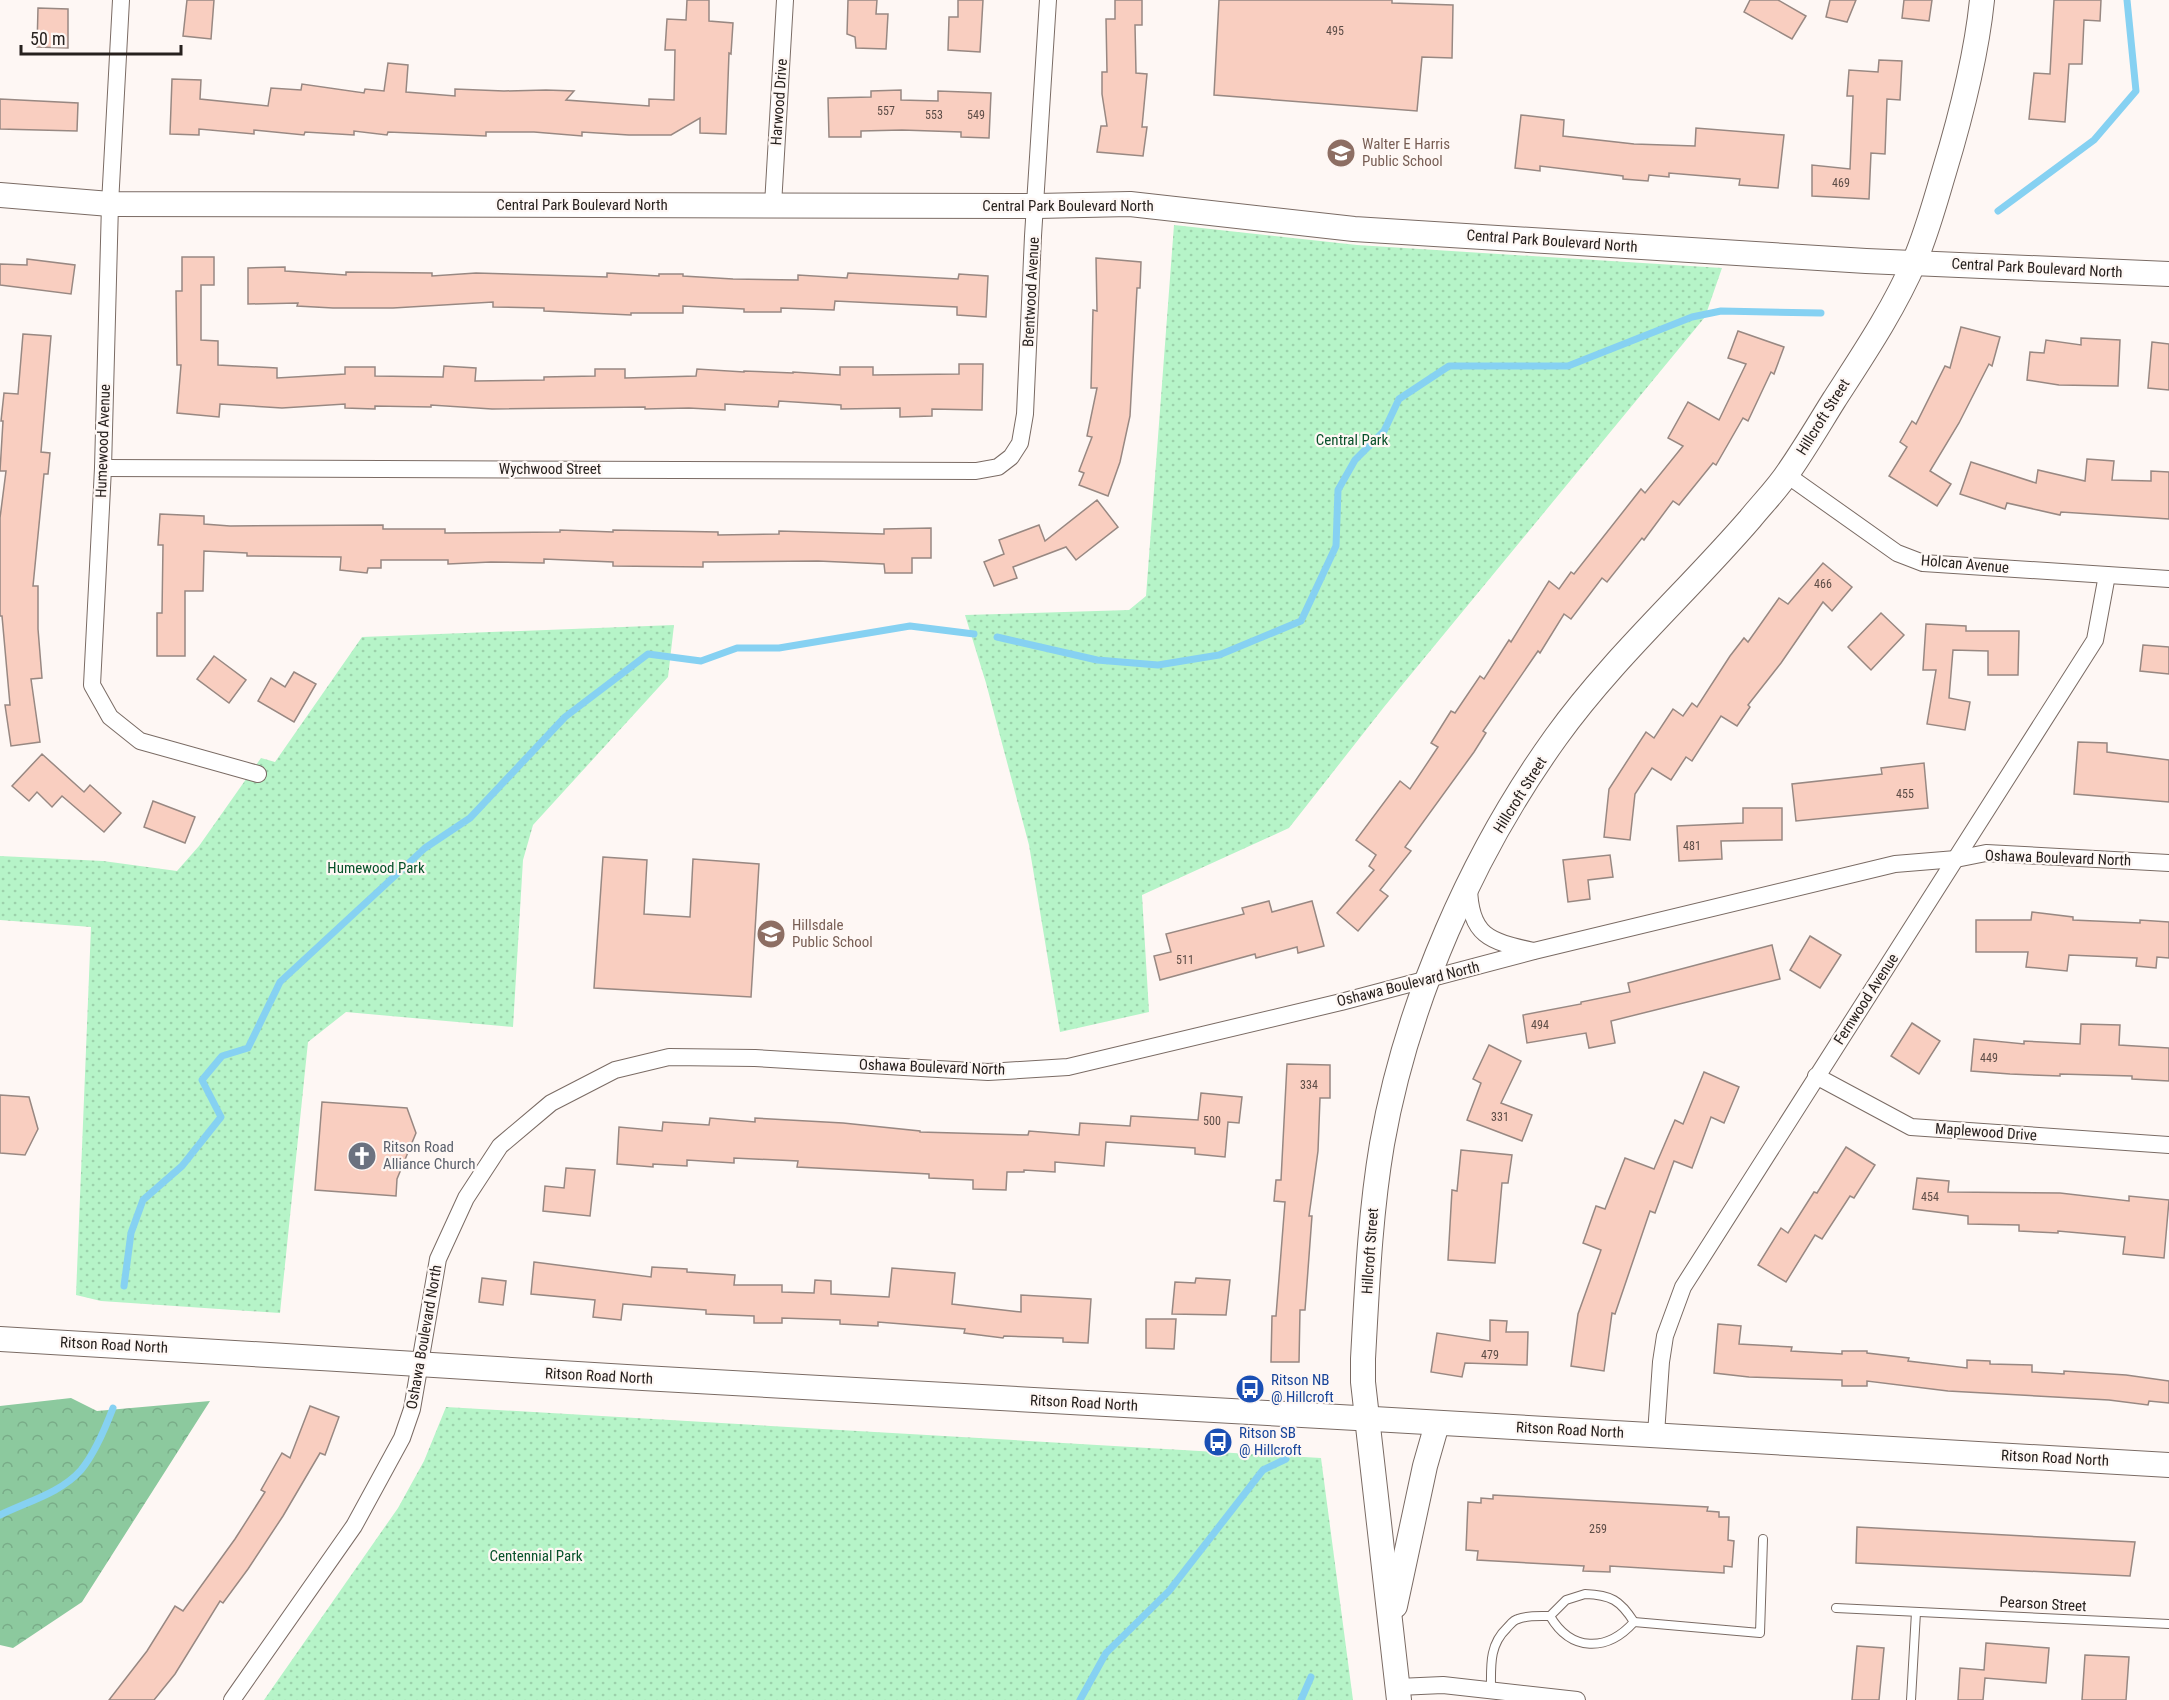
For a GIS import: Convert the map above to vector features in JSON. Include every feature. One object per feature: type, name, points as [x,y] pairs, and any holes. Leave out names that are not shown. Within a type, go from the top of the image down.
[{"type":"street","name":"Humewood Avenue","points":[[121,0],[110,204],[103,468],[92,685],[110,717],[140,741],[258,774]]},
{"type":"street","name":"Harwood Drive","points":[[773,205],[785,0]]},
{"type":"street","name":"Brentwood Avenue","points":[[998,467],[1011,457],[1020,443],[1025,414],[1033,236],[1037,206],[1048,0]]},
{"type":"street","name":"Hillcroft Street","points":[[1398,1693],[1363,1382],[1363,1359],[1374,1196],[1394,1089],[1407,1038],[1469,880],[1519,793],[1556,737],[1591,694],[1748,522],[1787,475],[1879,329],[1914,262],[1928,223],[1970,79],[1982,0]]},
{"type":"street","name":"Central Park Boulevard North","points":[[0,195],[110,204],[1037,206],[1130,204],[1354,229],[1866,261],[2169,274]]},
{"type":"street","name":"Wychwood Street","points":[[103,468],[976,471],[998,467]]},
{"type":"street","name":"Holcan Avenue","points":[[1787,475],[1897,553],[1923,563],[2169,579]]},
{"type":"street","name":"Fernwood Avenue","points":[[1656,1434],[1665,1336],[1683,1287],[2095,640],[2107,575]]},
{"type":"street","name":"Oshawa Boulevard North","points":[[232,1700],[354,1526],[389,1466],[412,1409],[438,1259],[466,1198],[500,1146],[551,1103],[615,1070],[669,1057],[755,1058],[988,1072],[1068,1067],[1895,864],[1956,859],[1986,853],[2169,862]]},
{"type":"street","points":[[1469,880],[1469,908],[1483,933],[1497,942],[1534,951]]},
{"type":"street","name":"Maplewood Drive","points":[[1816,1076],[1911,1127],[2169,1145]]},
{"type":"street","name":"Ritson Road North","points":[[0,1339],[231,1352],[419,1366],[1437,1424],[1656,1434],[2169,1465]]},
{"type":"street","points":[[1392,1638],[1396,1603],[1420,1489],[1437,1424]]},
{"type":"street","points":[[1398,1693],[1443,1685],[1577,1700]]},
{"type":"lane","points":[[1551,1616],[1556,1626],[1571,1640],[1592,1644],[1612,1639],[1634,1622],[1760,1633],[1763,1539]]},
{"type":"lane","points":[[1491,1689],[1492,1651],[1496,1640],[1516,1619],[1551,1616],[1566,1600],[1585,1594],[1597,1594],[1618,1601],[1634,1622]]},
{"type":"lane","name":"Pearson Street","points":[[1836,1608],[2169,1624]]},
{"type":"lane","points":[[1911,1700],[1916,1612]]},
{"type":"green space","name":"Central Park","points":[[1174,225],[1357,245],[1722,268],[1705,317],[1384,707],[1289,828],[1142,895],[1149,1012],[1060,1032],[1029,845],[986,683],[965,615],[1129,610],[1146,596]]},
{"type":"green space","name":"Humewood Park","points":[[674,625],[668,677],[533,825],[523,860],[513,1027],[346,1012],[308,1042],[280,1313],[101,1301],[76,1295],[91,927],[0,920],[0,856],[103,861],[177,871],[199,846],[261,758],[275,762],[362,637]]},
{"type":"green space","points":[[71,1398],[97,1411],[210,1401],[82,1602],[13,1648],[0,1645],[0,1406]]},
{"type":"green space","name":"Centennial Park","points":[[446,1407],[1321,1458],[1353,1700],[264,1700],[398,1508],[424,1461]]},
{"type":"building","points":[[187,0],[214,0],[211,39],[183,36]]},
{"type":"building","points":[[687,0],[709,0],[709,21],[733,23],[731,54],[729,53],[726,134],[700,133],[700,118],[671,135],[582,132],[582,136],[534,132],[486,132],[486,136],[388,132],[387,135],[354,131],[354,135],[305,132],[304,135],[254,130],[254,134],[199,129],[199,135],[170,134],[172,79],[201,80],[200,99],[268,106],[271,88],[301,90],[302,84],[364,93],[365,89],[384,91],[388,63],[408,65],[406,92],[455,96],[455,89],[574,91],[566,100],[649,106],[649,99],[674,100],[675,50],[665,50],[667,19],[686,20]]},
{"type":"building","points":[[848,0],[877,0],[876,14],[888,14],[886,49],[856,48],[855,37],[847,34]]},
{"type":"building","points":[[958,0],[983,0],[980,52],[948,50],[949,17],[958,17]]},
{"type":"building","points":[[1115,0],[1142,0],[1142,25],[1135,25],[1136,73],[1147,74],[1142,127],[1147,127],[1143,156],[1097,152],[1101,126],[1107,126],[1102,94],[1102,72],[1107,72],[1106,19],[1115,19]]},
{"type":"building","points":[[1219,0],[1392,0],[1392,3],[1453,5],[1452,58],[1422,57],[1417,111],[1214,95]]},
{"type":"building","points":[[1750,0],[1778,0],[1806,16],[1792,39],[1744,12]]},
{"type":"building","points":[[1830,0],[1856,0],[1847,22],[1826,17]]},
{"type":"building","points":[[1904,0],[1932,0],[1929,21],[1902,18]]},
{"type":"building","points":[[2054,0],[2101,0],[2100,21],[2084,20],[2082,64],[2069,64],[2065,122],[2029,119],[2034,73],[2050,74]]},
{"type":"building","points":[[38,8],[68,9],[68,48],[37,47]]},
{"type":"building","points":[[1879,60],[1902,61],[1900,100],[1887,99],[1885,154],[1871,153],[1869,199],[1812,196],[1812,165],[1850,169],[1853,96],[1847,96],[1849,70],[1878,72]]},
{"type":"building","points":[[901,90],[901,100],[938,101],[938,91],[991,93],[989,138],[961,137],[961,132],[902,130],[861,131],[861,137],[829,137],[828,98],[871,97],[871,91]]},
{"type":"building","points":[[0,99],[78,103],[77,131],[0,129]]},
{"type":"building","points":[[1521,115],[1564,120],[1563,136],[1634,144],[1695,146],[1696,128],[1784,135],[1778,188],[1739,185],[1740,179],[1669,173],[1669,177],[1649,175],[1648,181],[1540,166],[1540,171],[1515,168]]},
{"type":"building","points":[[182,257],[214,257],[214,285],[201,285],[201,340],[218,341],[218,365],[277,368],[277,378],[345,374],[345,367],[375,367],[375,376],[443,377],[444,366],[476,368],[475,381],[544,380],[544,377],[595,376],[595,369],[625,369],[625,378],[696,376],[697,369],[840,375],[840,367],[873,367],[873,375],[959,374],[959,364],[983,364],[982,410],[932,409],[932,416],[900,417],[900,408],[841,409],[841,405],[779,401],[778,407],[725,404],[725,410],[645,409],[645,407],[492,409],[431,405],[431,407],[375,406],[375,409],[345,408],[345,404],[282,408],[220,404],[219,417],[177,413],[181,365],[177,365],[176,291],[182,291]]},
{"type":"building","points":[[1096,258],[1141,262],[1140,288],[1137,288],[1130,416],[1120,462],[1108,496],[1079,485],[1084,473],[1079,471],[1092,437],[1087,436],[1097,388],[1091,388],[1093,310],[1097,311]]},
{"type":"building","points":[[27,259],[75,265],[71,294],[0,285],[0,264],[27,265]]},
{"type":"building","points":[[285,267],[285,271],[346,275],[346,272],[432,273],[432,276],[476,273],[607,277],[607,273],[798,280],[798,275],[847,278],[848,273],[958,279],[959,274],[988,276],[986,317],[957,315],[957,307],[835,301],[834,310],[781,308],[781,312],[744,312],[744,309],[683,306],[683,313],[631,313],[631,315],[544,311],[544,308],[493,307],[493,302],[393,308],[297,306],[298,303],[248,304],[248,268]]},
{"type":"building","points":[[1961,327],[2000,337],[1992,366],[1989,364],[1959,423],[1930,471],[1951,484],[1937,506],[1889,476],[1907,447],[1900,442],[1912,421],[1916,424],[1945,366],[1950,368]]},
{"type":"building","points":[[1738,331],[1784,347],[1774,374],[1771,372],[1748,421],[1743,418],[1716,465],[1713,463],[1679,505],[1673,501],[1644,540],[1642,538],[1607,582],[1602,578],[1571,619],[1564,614],[1540,653],[1538,651],[1483,731],[1486,733],[1474,752],[1405,847],[1411,851],[1380,890],[1388,896],[1358,931],[1337,913],[1374,870],[1369,866],[1376,855],[1356,840],[1400,781],[1410,789],[1438,747],[1431,743],[1451,711],[1455,713],[1480,676],[1484,679],[1509,640],[1511,642],[1549,581],[1559,589],[1571,572],[1574,574],[1641,489],[1645,493],[1683,446],[1668,438],[1688,402],[1719,420],[1746,364],[1728,358]]},
{"type":"building","points":[[23,334],[51,336],[41,452],[50,453],[48,474],[44,474],[33,586],[38,586],[38,629],[42,678],[31,679],[40,742],[11,746],[5,705],[10,705],[2,616],[0,616],[0,518],[6,471],[0,471],[3,421],[1,421],[4,393],[18,394]]},
{"type":"building","points":[[2081,338],[2120,340],[2118,386],[2059,385],[2027,380],[2030,352],[2044,353],[2046,340],[2081,345]]},
{"type":"building","points":[[2152,342],[2169,344],[2169,390],[2148,388]]},
{"type":"building","points":[[2087,459],[2114,461],[2112,480],[2151,481],[2151,471],[2169,472],[2169,519],[2061,512],[2060,515],[2007,503],[2005,509],[1960,494],[1971,462],[2036,483],[2038,470],[2085,481]]},
{"type":"building","points":[[1097,500],[1118,527],[1076,560],[1066,547],[1013,567],[1017,578],[994,586],[984,562],[1004,554],[999,540],[1039,525],[1045,541]]},
{"type":"building","points":[[160,514],[204,516],[204,524],[230,526],[383,525],[383,529],[445,529],[445,533],[560,532],[560,530],[613,532],[613,530],[718,532],[718,535],[779,534],[779,531],[884,534],[884,529],[931,528],[931,558],[912,558],[912,573],[885,573],[884,564],[818,561],[703,562],[703,567],[613,566],[613,562],[544,559],[544,563],[448,564],[448,560],[381,560],[381,568],[368,568],[367,573],[340,570],[341,557],[247,556],[247,553],[204,551],[203,591],[185,591],[185,656],[157,656],[157,613],[162,613],[163,545],[158,545]]},
{"type":"building","points":[[1823,563],[1852,587],[1832,611],[1823,602],[1781,663],[1748,705],[1750,707],[1737,726],[1721,716],[1692,761],[1686,757],[1671,780],[1652,768],[1635,794],[1630,840],[1604,837],[1609,789],[1646,732],[1654,738],[1673,709],[1683,716],[1692,703],[1697,707],[1730,656],[1744,638],[1748,642],[1779,598],[1788,604]]},
{"type":"building","points":[[1881,613],[1904,635],[1871,670],[1848,647]]},
{"type":"building","points":[[1926,624],[1966,626],[1966,631],[2019,631],[2018,675],[1988,675],[1988,651],[1953,650],[1949,698],[1970,702],[1965,730],[1927,724],[1936,670],[1923,670]]},
{"type":"building","points":[[2143,645],[2169,647],[2169,674],[2140,671]]},
{"type":"building","points":[[214,656],[246,680],[229,703],[197,679]]},
{"type":"building","points":[[294,672],[316,684],[294,722],[258,701],[271,678],[285,687]]},
{"type":"building","points":[[2078,742],[2107,743],[2107,752],[2169,760],[2169,802],[2074,794]]},
{"type":"building","points":[[42,754],[84,792],[90,785],[121,813],[104,832],[62,796],[52,807],[37,792],[29,801],[12,786]]},
{"type":"building","points":[[1924,763],[1928,808],[1796,821],[1792,784],[1882,774],[1881,768]]},
{"type":"building","points":[[153,801],[195,817],[185,843],[144,827]]},
{"type":"building","points":[[1743,808],[1782,808],[1782,840],[1721,841],[1722,859],[1679,861],[1677,826],[1743,823]]},
{"type":"building","points":[[1610,855],[1613,877],[1588,880],[1590,899],[1568,902],[1563,860]]},
{"type":"building","points":[[603,857],[647,860],[644,914],[690,917],[693,859],[759,864],[751,997],[594,988]]},
{"type":"building","points":[[1269,901],[1272,912],[1312,901],[1324,946],[1298,953],[1297,947],[1256,958],[1255,954],[1160,980],[1154,956],[1171,952],[1166,934],[1244,914],[1242,908]]},
{"type":"building","points":[[2032,912],[2073,917],[2073,920],[2169,922],[2169,958],[2157,957],[2156,968],[2136,966],[2137,958],[2069,955],[2067,971],[2026,967],[2028,952],[1976,952],[1976,920],[2031,920]]},
{"type":"building","points":[[1810,936],[1841,955],[1820,988],[1790,970]]},
{"type":"building","points":[[1772,945],[1780,979],[1611,1021],[1615,1043],[1589,1048],[1586,1033],[1527,1043],[1523,1015],[1630,992],[1628,983]]},
{"type":"building","points":[[1912,1023],[1940,1041],[1919,1074],[1891,1056]]},
{"type":"building","points":[[2081,1024],[2120,1025],[2119,1045],[2169,1048],[2169,1081],[2132,1079],[2132,1076],[2060,1074],[2060,1076],[1971,1071],[1974,1039],[2024,1044],[2024,1041],[2080,1044]]},
{"type":"building","points":[[1489,1045],[1521,1061],[1501,1103],[1532,1115],[1522,1141],[1467,1120],[1481,1083],[1473,1079]]},
{"type":"building","points":[[1287,1064],[1330,1065],[1330,1098],[1320,1098],[1318,1151],[1309,1216],[1312,1216],[1305,1310],[1300,1310],[1299,1362],[1271,1362],[1272,1316],[1276,1316],[1285,1202],[1274,1201],[1276,1180],[1281,1180]]},
{"type":"building","points":[[1704,1072],[1739,1087],[1724,1123],[1711,1117],[1692,1168],[1674,1161],[1655,1213],[1650,1211],[1615,1314],[1612,1313],[1604,1371],[1571,1366],[1578,1314],[1601,1250],[1583,1243],[1596,1206],[1605,1209],[1625,1158],[1654,1169],[1675,1120],[1683,1124]]},
{"type":"building","points":[[1201,1093],[1242,1097],[1239,1123],[1228,1122],[1225,1157],[1195,1154],[1195,1148],[1106,1142],[1104,1166],[1055,1162],[1055,1172],[1024,1170],[1024,1172],[1007,1172],[1006,1190],[973,1189],[973,1180],[929,1178],[929,1174],[797,1167],[798,1161],[734,1158],[734,1163],[687,1160],[687,1166],[653,1164],[653,1167],[617,1164],[619,1127],[662,1131],[663,1122],[709,1125],[710,1118],[755,1122],[755,1118],[843,1123],[920,1132],[1028,1135],[1029,1131],[1079,1135],[1080,1123],[1130,1126],[1131,1116],[1198,1120]]},
{"type":"building","points":[[0,1095],[29,1097],[38,1129],[25,1155],[0,1153]]},
{"type":"building","name":"Ritson Road Alliance Church","points":[[322,1102],[407,1108],[416,1133],[397,1179],[396,1196],[315,1190]]},
{"type":"building","points":[[1846,1147],[1875,1165],[1854,1198],[1850,1196],[1822,1239],[1815,1235],[1786,1282],[1758,1265],[1781,1228],[1788,1233]]},
{"type":"building","points":[[1461,1150],[1512,1155],[1508,1183],[1502,1183],[1495,1263],[1448,1260],[1452,1190],[1457,1191]]},
{"type":"building","points":[[566,1168],[595,1170],[590,1216],[543,1211],[545,1186],[564,1188]]},
{"type":"building","points":[[1917,1178],[1949,1181],[1948,1192],[2060,1193],[2129,1201],[2129,1196],[2169,1200],[2164,1258],[2123,1254],[2125,1237],[2058,1231],[2058,1233],[2019,1231],[2019,1225],[1968,1224],[1968,1216],[1913,1209]]},
{"type":"building","points":[[534,1262],[651,1277],[652,1267],[687,1269],[687,1272],[735,1275],[734,1285],[782,1285],[782,1292],[814,1293],[815,1280],[831,1281],[831,1294],[889,1297],[892,1268],[955,1273],[952,1304],[1021,1312],[1021,1295],[1091,1299],[1088,1343],[1063,1342],[1063,1338],[1004,1336],[1003,1338],[964,1333],[965,1329],[878,1322],[878,1326],[840,1324],[840,1320],[782,1318],[782,1323],[754,1323],[754,1316],[706,1314],[706,1310],[623,1304],[621,1320],[593,1317],[595,1300],[531,1294]]},
{"type":"building","points":[[482,1278],[506,1281],[503,1305],[479,1302]]},
{"type":"building","points":[[1196,1278],[1230,1280],[1226,1315],[1172,1314],[1175,1282],[1195,1283]]},
{"type":"building","points":[[1146,1319],[1176,1319],[1174,1349],[1146,1348]]},
{"type":"building","points":[[1490,1320],[1507,1321],[1506,1332],[1528,1332],[1527,1365],[1465,1363],[1462,1377],[1431,1372],[1437,1333],[1490,1341]]},
{"type":"building","points":[[1718,1324],[1741,1326],[1739,1344],[1792,1347],[1791,1351],[1842,1354],[1842,1351],[1867,1351],[1867,1353],[1909,1358],[1908,1361],[1967,1368],[1967,1360],[1990,1361],[1990,1364],[2032,1365],[2032,1372],[2064,1374],[2064,1371],[2126,1375],[2169,1381],[2169,1403],[2149,1401],[2148,1405],[2109,1400],[1948,1391],[1867,1381],[1867,1386],[1842,1386],[1842,1380],[1749,1377],[1714,1373]]},
{"type":"building","points":[[310,1406],[339,1417],[325,1455],[320,1453],[248,1569],[223,1603],[220,1601],[175,1674],[154,1700],[109,1700],[147,1651],[175,1606],[183,1611],[235,1539],[265,1492],[261,1490],[282,1453],[290,1458]]},
{"type":"building","points":[[1493,1495],[1708,1507],[1707,1511],[1719,1512],[1719,1517],[1729,1517],[1728,1540],[1734,1541],[1732,1567],[1724,1566],[1724,1573],[1610,1566],[1610,1572],[1583,1571],[1584,1566],[1477,1560],[1478,1551],[1466,1550],[1468,1502],[1481,1503],[1481,1498],[1493,1499]]},
{"type":"building","points":[[1857,1527],[2135,1542],[2130,1576],[1856,1563]]},
{"type":"building","points":[[1986,1643],[2049,1648],[2046,1683],[1985,1678],[1983,1700],[1958,1700],[1960,1668],[1984,1670]]},
{"type":"building","points":[[1857,1646],[1884,1648],[1879,1700],[1852,1700]]},
{"type":"building","points":[[2085,1655],[2129,1657],[2126,1700],[2082,1700]]},
{"type":"waterway","points":[[1998,211],[2094,140],[2136,91],[2127,0]]},
{"type":"waterway","points":[[997,637],[1097,660],[1158,665],[1219,655],[1301,621],[1336,546],[1338,490],[1355,460],[1384,431],[1399,399],[1449,366],[1568,366],[1692,317],[1721,311],[1821,313]]},
{"type":"waterway","points":[[124,1286],[131,1233],[143,1200],[182,1166],[221,1117],[202,1080],[222,1056],[248,1048],[280,982],[425,848],[470,818],[565,717],[648,654],[701,661],[737,648],[779,648],[910,626],[974,634]]},
{"type":"waterway","points":[[0,1515],[53,1491],[73,1478],[95,1448],[113,1408]]},
{"type":"waterway","points":[[1080,1700],[1106,1653],[1169,1591],[1263,1470],[1286,1459]]},
{"type":"waterway","points":[[1301,1700],[1311,1677]]},
{"type":"place","name":"Walter E Harris Public School","points":[[1341,153]]},
{"type":"place","name":"Hillsdale Public School","points":[[771,934]]},
{"type":"place","name":"Ritson Road Alliance Church","points":[[362,1156]]},
{"type":"place","name":"Ritson NB @ Hillcroft","points":[[1250,1389]]},
{"type":"place","name":"Ritson SB @ Hillcroft","points":[[1218,1442]]}]
